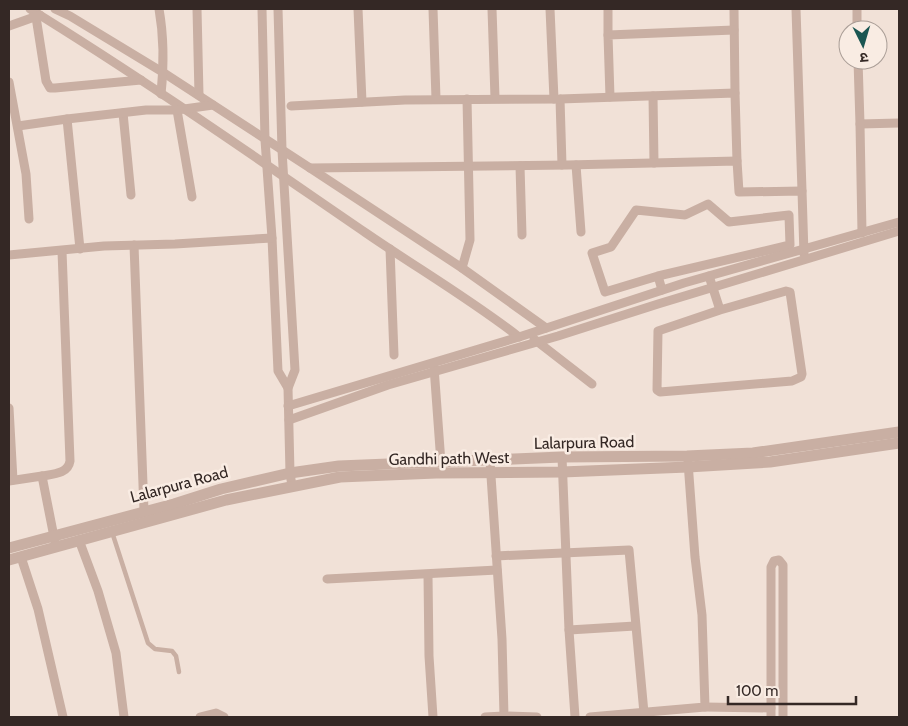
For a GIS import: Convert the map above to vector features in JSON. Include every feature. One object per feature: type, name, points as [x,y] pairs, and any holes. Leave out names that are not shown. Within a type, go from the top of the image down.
[{"type":"street","points":[[55,9],[70,16],[199,95],[462,268],[546,328]]},
{"type":"street","points":[[159,9],[163,28],[164,73],[161,94]]},
{"type":"street","points":[[198,9],[199,95]]},
{"type":"street","points":[[262,9],[267,165],[278,371],[288,388]]},
{"type":"street","points":[[278,9],[282,150],[295,370],[288,388],[292,486]]},
{"type":"street","points":[[358,9],[362,102]]},
{"type":"street","points":[[433,9],[436,99]]},
{"type":"street","points":[[492,9],[495,98]]},
{"type":"street","points":[[550,9],[562,165]]},
{"type":"street","points":[[608,9],[610,96]]},
{"type":"street","points":[[734,9],[739,192],[802,191]]},
{"type":"street","points":[[796,9],[803,250],[805,260]]},
{"type":"street","points":[[9,26],[40,14]]},
{"type":"street","points":[[40,14],[141,80],[180,109],[284,176],[390,249],[524,335],[538,341],[592,384]]},
{"type":"street","points":[[40,14],[46,81],[50,88],[141,80]]},
{"type":"street","points":[[608,35],[734,30]]},
{"type":"street","points":[[858,70],[862,233]]},
{"type":"street","points":[[9,82],[26,174],[29,219]]},
{"type":"street","points":[[291,106],[436,99],[557,99],[610,96],[735,94]]},
{"type":"street","points":[[653,96],[654,163]]},
{"type":"street","points":[[462,268],[470,240],[467,99]]},
{"type":"street","points":[[18,126],[67,119],[213,105]]},
{"type":"street","points":[[180,109],[183,152],[192,197]]},
{"type":"street","points":[[123,113],[131,195]]},
{"type":"street","points":[[67,119],[80,248]]},
{"type":"street","points":[[860,124],[899,123]]},
{"type":"street","points":[[310,168],[737,161]]},
{"type":"street","points":[[576,165],[581,232]]},
{"type":"street","points":[[520,166],[522,235]]},
{"type":"street","points":[[708,204],[729,222],[789,215],[790,245],[658,276],[605,292],[592,253],[611,247],[636,210],[685,215],[708,204]]},
{"type":"street","points":[[288,406],[524,335],[709,276],[899,222]]},
{"type":"street","points":[[289,420],[388,385],[899,231]]},
{"type":"street","points":[[9,255],[80,248],[272,238]]},
{"type":"street","points":[[134,245],[144,511]]},
{"type":"street","points":[[390,249],[394,355]]},
{"type":"street","points":[[9,408],[11,480],[42,476],[65,471],[69,468],[62,251]]},
{"type":"street","points":[[658,276],[674,299]]},
{"type":"street","points":[[709,276],[720,310]]},
{"type":"street","points":[[786,291],[790,292],[801,377],[792,381],[660,392],[657,390],[658,331],[720,310],[786,291]]},
{"type":"street","points":[[606,308],[610,319]]},
{"type":"street","points":[[434,362],[441,463]]},
{"type":"street","name":"Lalarpura Road","points":[[9,548],[55,541],[144,511],[220,490],[290,473],[339,466],[441,463],[490,467],[562,457],[688,461],[899,432]]},
{"type":"street","name":"Gandhi path West","points":[[9,560],[22,557],[55,541],[79,540],[226,500],[340,477],[490,467],[562,472],[688,461],[770,462],[899,443]]},
{"type":"street","points":[[562,457],[569,630],[575,717]]},
{"type":"street","points":[[688,461],[695,557],[702,615],[705,707]]},
{"type":"street","points":[[490,467],[502,639],[504,716]]},
{"type":"street","points":[[42,476],[55,541]]},
{"type":"street","points":[[79,540],[98,591],[116,654],[124,717]]},
{"type":"street","points":[[496,556],[629,550],[644,713]]},
{"type":"street","points":[[22,557],[38,609],[63,717]]},
{"type":"street","points":[[590,717],[705,707],[771,713],[784,716],[783,565],[779,560],[772,562],[771,567],[771,713]]},
{"type":"street","points":[[327,579],[497,570]]},
{"type":"street","points":[[428,575],[429,656],[433,717]]},
{"type":"street","points":[[569,630],[635,626]]},
{"type":"street","points":[[770,698],[784,698]]},
{"type":"street","points":[[200,717],[216,713],[224,717]]},
{"type":"street","points":[[485,717],[537,717]]},
{"type":"lane","points":[[112,531],[148,643],[156,649],[172,651],[176,656],[180,672]]}]
